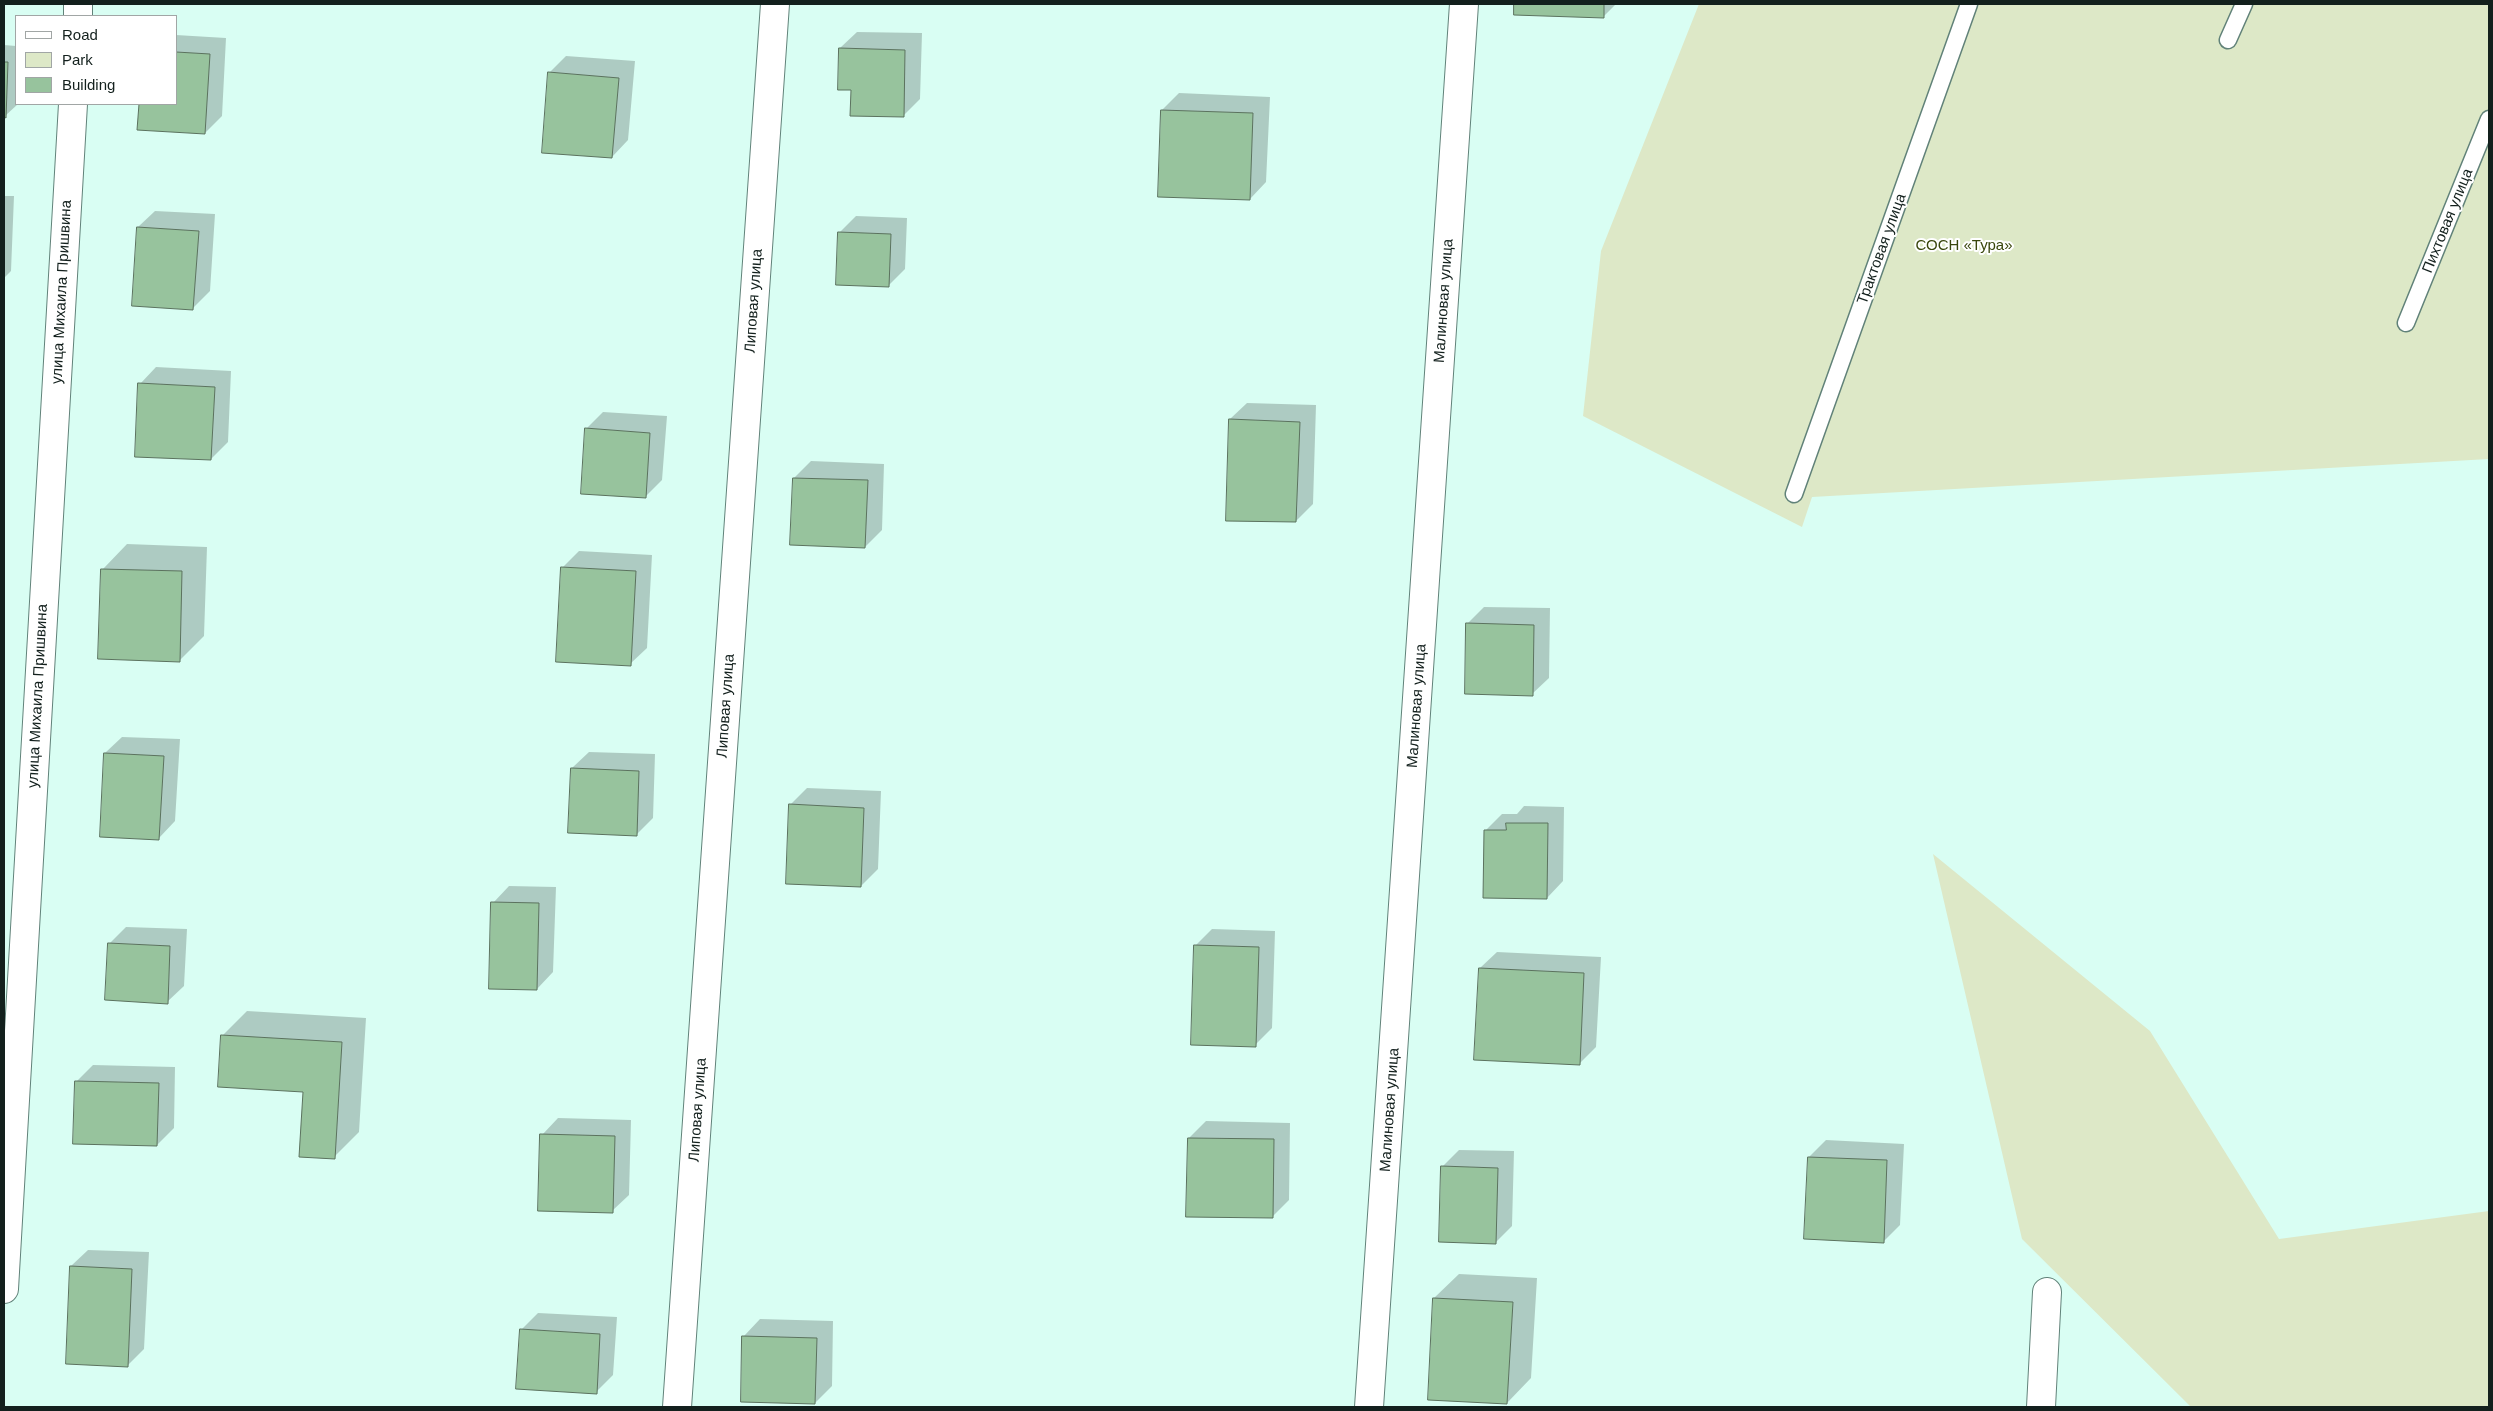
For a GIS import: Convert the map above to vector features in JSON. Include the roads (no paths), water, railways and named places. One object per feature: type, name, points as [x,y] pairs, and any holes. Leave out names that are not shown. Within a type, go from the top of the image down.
[{"type":"street","name":"Липовая улица","points":[[677,1407],[775,4]]},
{"type":"street","name":"Малиновая улица","points":[[1369,1407],[1464,4]]},
{"type":"street","name":"улица Михаила Пришвина","points":[[4,1289],[73,105]]},
{"type":"street","points":[[2041,1407],[2047,1292]]},
{"type":"lane","name":"Трактовая улица","points":[[1794,494],[1969,4]]},
{"type":"lane","points":[[2228,40],[2244,4]]},
{"type":"lane","name":"Пихтовая улица","points":[[2406,323],[2489,119]]},
{"type":"park label","name":"СОСН «Тура»","points":[[1964,246]]}]
